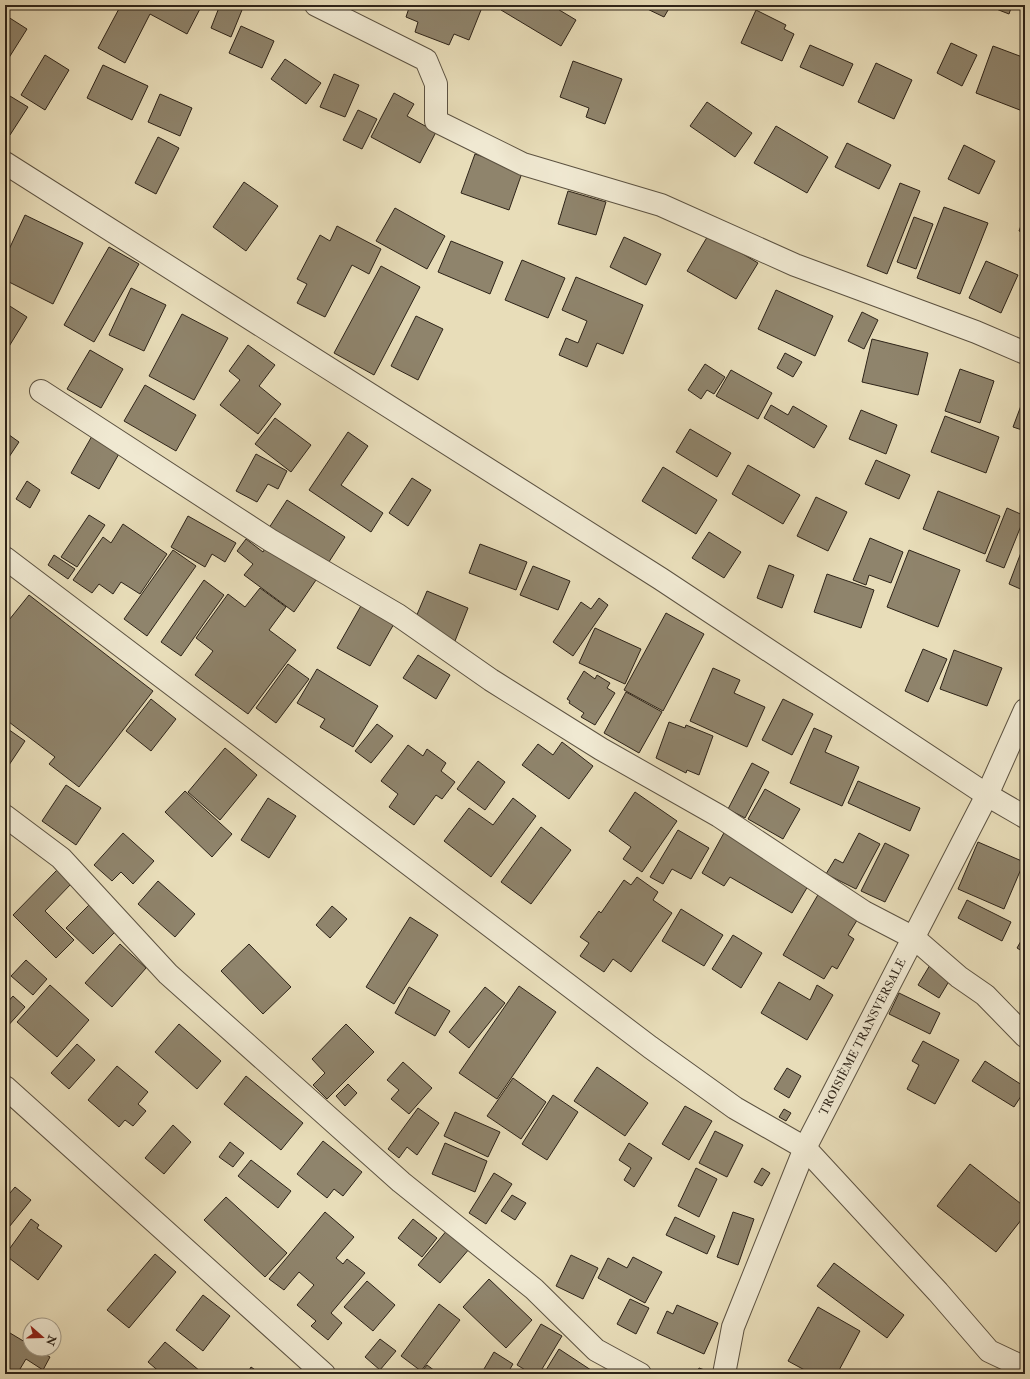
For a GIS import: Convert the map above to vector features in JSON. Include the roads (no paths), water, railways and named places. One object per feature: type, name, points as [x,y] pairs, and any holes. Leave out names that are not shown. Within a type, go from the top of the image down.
[{"type":"street","points":[[316,5],[426,60],[436,84],[436,121],[523,164],[661,205],[795,265],[976,332],[1025,353]]},
{"type":"street","points":[[5,163],[661,579],[987,795],[1025,817]]},
{"type":"street","points":[[41,391],[270,540],[398,615],[491,680],[601,749],[719,816],[864,912],[914,938],[959,977],[985,995],[1025,1036]]},
{"type":"street","points":[[5,558],[650,1047],[735,1108],[805,1148],[938,1292],[989,1351],[1025,1368]]},
{"type":"street","name":"TROISIÈME TRANSVERSALE","points":[[724,1374],[734,1328],[805,1148],[987,795],[1025,710]]},
{"type":"street","points":[[5,816],[61,858],[168,974],[400,1182],[534,1289],[596,1350],[640,1374]]},
{"type":"street","points":[[5,1086],[324,1374]]}]
